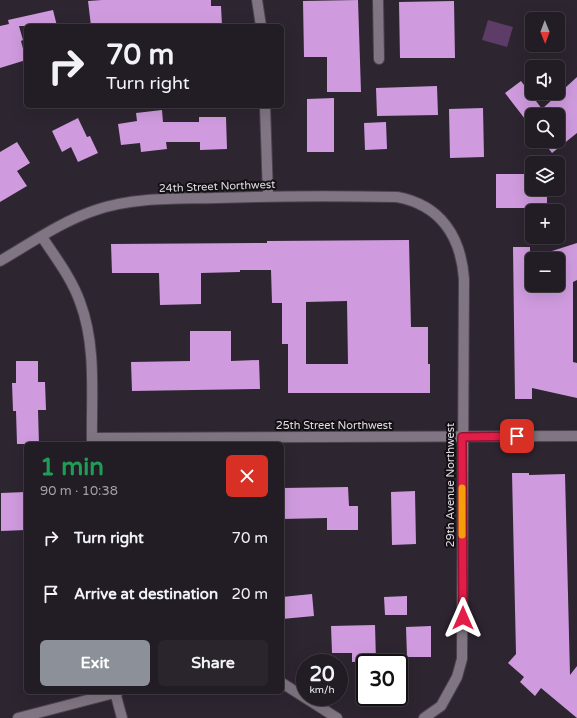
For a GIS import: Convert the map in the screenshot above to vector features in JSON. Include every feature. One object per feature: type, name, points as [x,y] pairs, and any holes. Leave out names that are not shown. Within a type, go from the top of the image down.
[{"type":"street","points":[[257,0],[261,24]]},
{"type":"street","points":[[378,0],[379,59]]},
{"type":"street","points":[[265,108],[268,196]]},
{"type":"street","name":"24th Street Northwest","points":[[0,261],[78,216],[118,204],[138,201],[268,196],[397,197],[408,198],[422,205],[442,220]]},
{"type":"street","name":"29th Avenue Northwest","points":[[424,718],[441,706],[457,677],[462,659],[463,264],[457,243],[442,220]]},
{"type":"street","points":[[42,237],[74,287],[87,325],[92,363],[92,441]]},
{"type":"street","name":"25th Street Northwest","points":[[92,441],[577,436]]},
{"type":"street","points":[[284,683],[337,718]]},
{"type":"street","points":[[18,718],[108,694]]},
{"type":"street","points":[[116,694],[122,718]]},
{"type":"shaded area","points":[[488,20],[513,27],[507,47],[482,40]]},
{"type":"building","points":[[211,0],[211,6],[221,6],[222,24],[91,24],[88,1]]},
{"type":"building","points":[[358,0],[361,92],[327,92],[327,57],[304,57],[303,1]]},
{"type":"building","points":[[454,1],[455,58],[400,58],[399,2]]},
{"type":"building","points":[[53,10],[56,24],[24,24],[24,26],[19,26],[23,40],[21,41],[24,52],[24,61],[0,68],[0,26],[9,24],[8,20]]},
{"type":"building","points":[[577,77],[577,133],[565,143],[565,108],[543,108],[552,100],[565,100],[565,88]]},
{"type":"building","points":[[521,81],[525,86],[525,100],[535,100],[541,108],[525,108],[525,119],[505,93]]},
{"type":"building","points":[[437,86],[438,115],[377,116],[376,88]]},
{"type":"building","points":[[334,98],[334,152],[307,152],[307,99]]},
{"type":"building","points":[[483,108],[484,157],[450,158],[449,109]]},
{"type":"building","points":[[162,110],[163,122],[199,122],[199,117],[226,117],[227,149],[200,150],[200,142],[166,142],[167,149],[141,152],[140,143],[121,145],[118,124],[137,121],[136,113]]},
{"type":"building","points":[[78,118],[87,137],[90,136],[98,153],[78,162],[71,147],[62,152],[52,131]]},
{"type":"building","points":[[386,122],[387,149],[365,150],[364,123]]},
{"type":"building","points":[[17,142],[30,163],[17,171],[27,186],[0,202],[0,152]]},
{"type":"building","points":[[548,148],[558,148],[552,153]]},
{"type":"building","points":[[496,174],[525,174],[525,196],[547,196],[547,204],[525,204],[525,208],[496,208]]},
{"type":"building","points":[[409,240],[411,327],[428,327],[430,393],[288,393],[288,344],[282,344],[282,303],[272,303],[271,270],[240,270],[240,272],[201,273],[201,304],[160,305],[159,273],[112,273],[111,244],[267,243],[267,241]],"holes":[[[347,301],[348,364],[306,364],[306,302]]]},
{"type":"building","points":[[577,243],[577,280],[573,282],[573,362],[577,363],[577,398],[532,388],[532,399],[515,399],[513,247],[530,247],[530,252],[525,252],[525,292],[565,292],[565,252],[549,252]]},
{"type":"building","points":[[190,331],[231,331],[231,361],[259,360],[260,389],[132,391],[131,362],[190,361]]},
{"type":"building","points":[[16,361],[38,361],[38,382],[45,382],[46,410],[38,410],[39,442],[24,442],[24,444],[17,444],[16,411],[13,411],[12,383],[16,383]]},
{"type":"building","points":[[512,473],[529,473],[529,475],[565,474],[570,675],[577,666],[577,718],[541,688],[535,696],[520,682],[524,677],[508,663],[516,654]]},
{"type":"building","points":[[348,487],[349,506],[358,506],[358,530],[327,530],[327,518],[284,519],[284,488]]},
{"type":"building","points":[[415,491],[416,544],[392,545],[391,492]]},
{"type":"building","points":[[24,492],[24,530],[1,531],[1,493]]},
{"type":"building","points":[[312,594],[314,616],[284,619],[284,597]]},
{"type":"building","points":[[407,596],[407,615],[385,615],[384,597]]},
{"type":"building","points":[[375,625],[376,654],[356,654],[356,662],[352,662],[352,653],[332,653],[331,626]]},
{"type":"building","points":[[431,626],[431,657],[408,657],[406,627]]},
{"type":"slow traffic","points":[[462,488],[462,535]]},
{"type":"route","points":[[463,618],[462,437],[517,436]]}]
